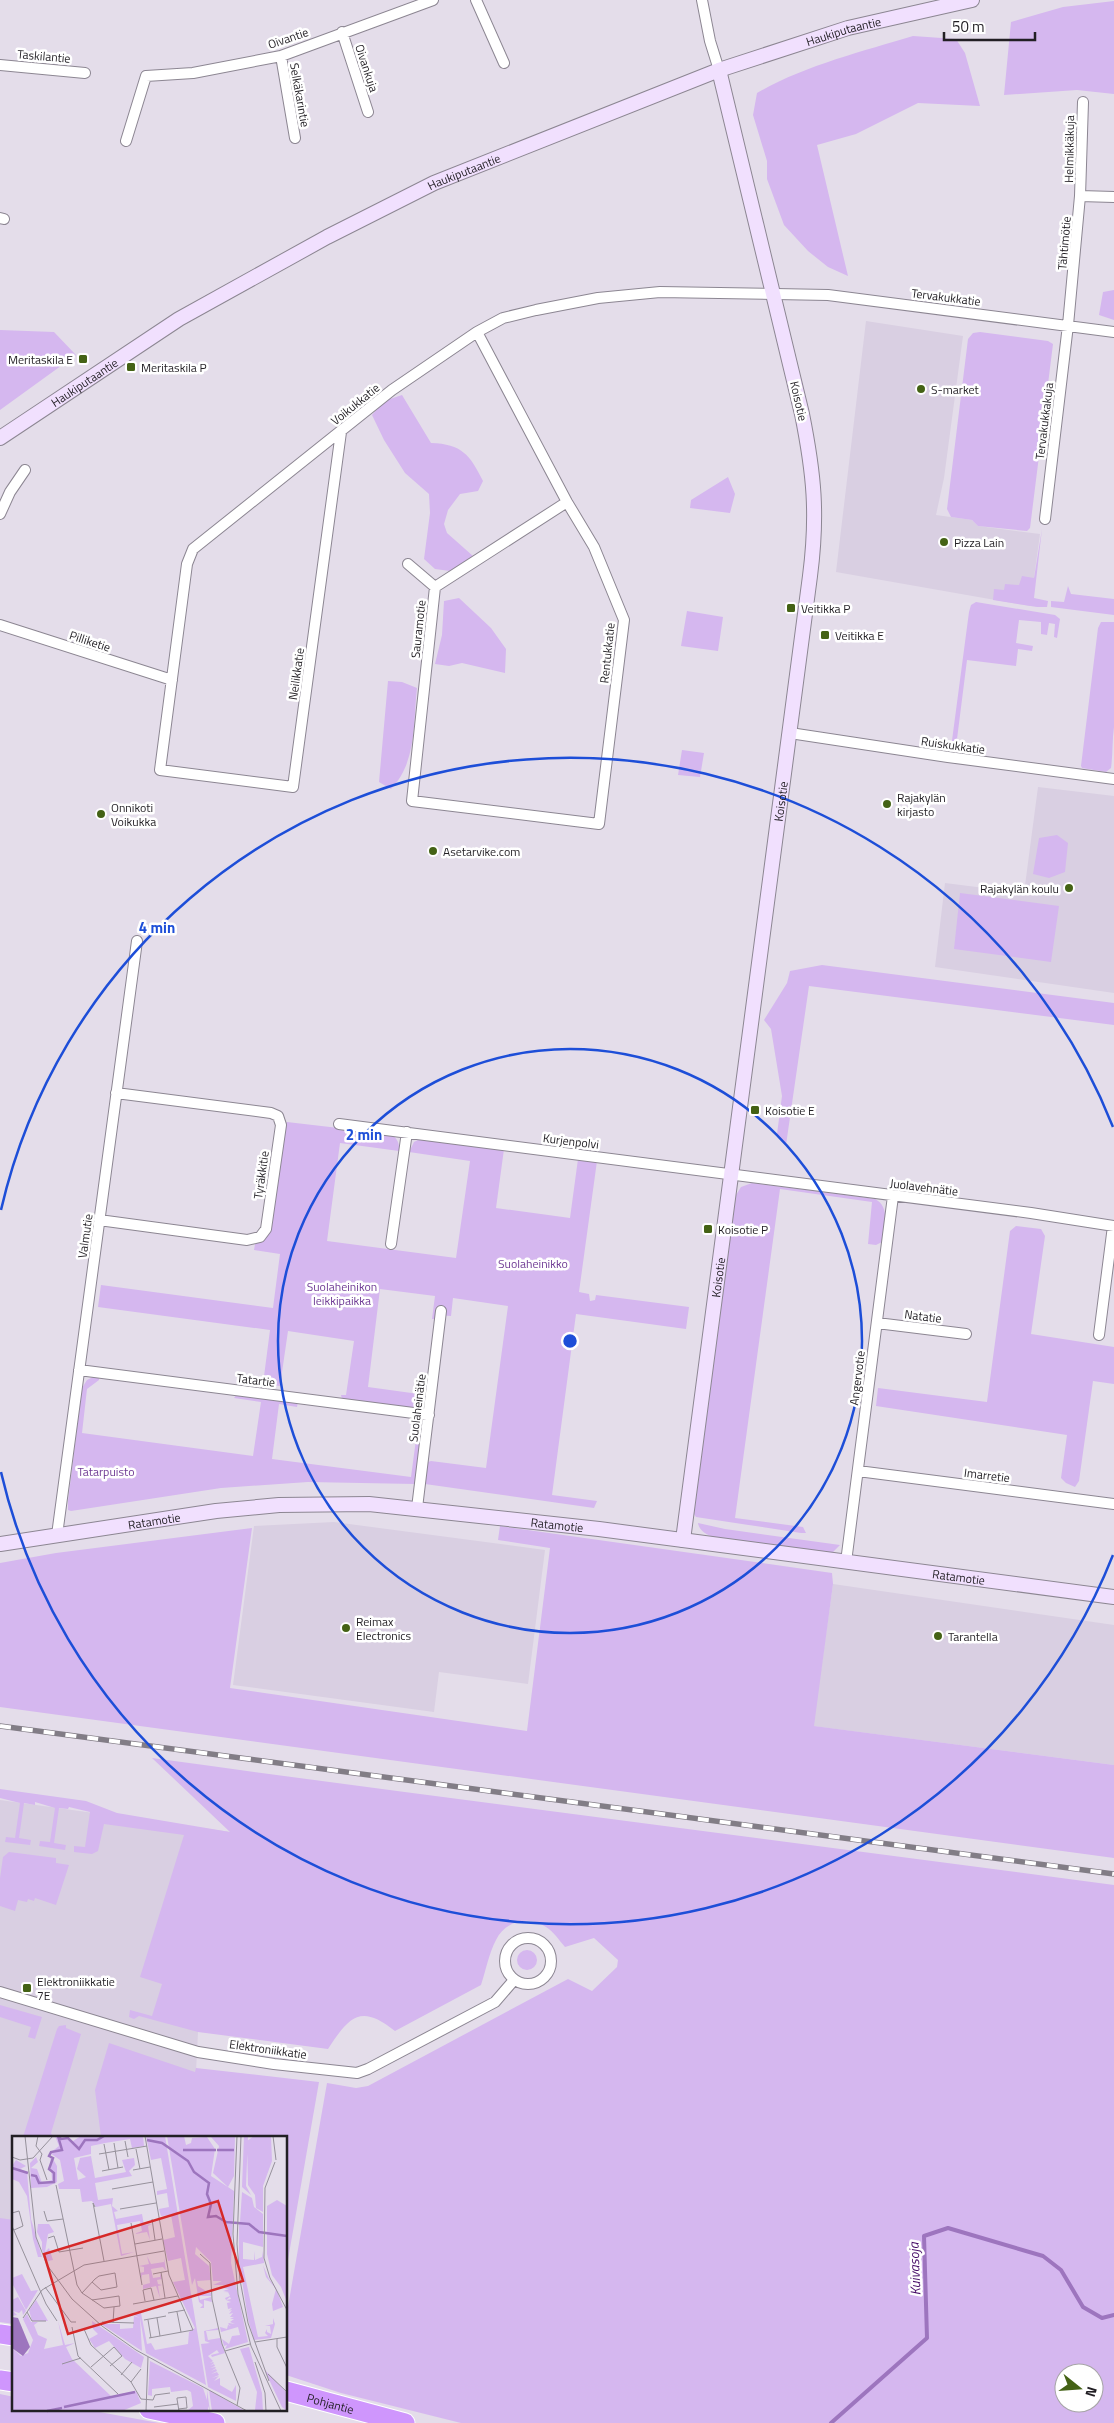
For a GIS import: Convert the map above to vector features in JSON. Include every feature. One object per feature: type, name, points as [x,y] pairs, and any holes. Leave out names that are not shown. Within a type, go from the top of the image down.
[{"type":"highway","name":"Pohjantie","points":[[293,2393],[405,2423]]},
{"type":"highway","points":[[154,2410],[215,2423]]},
{"type":"street","name":"Oivantie","points":[[126,141],[146,76],[192,73],[280,56],[432,0]]},
{"type":"street","points":[[476,0],[504,63]]},
{"type":"street","points":[[702,0],[710,41],[719,70]]},
{"type":"street","name":"Haukiputaantie","points":[[0,438],[179,319],[327,236],[434,183],[719,70],[848,28],[972,0]]},
{"type":"street","name":"Oivankuja","points":[[342,32],[368,112]]},
{"type":"street","name":"Selkäkarintie","points":[[280,56],[295,138]]},
{"type":"street","name":"Taskilantie","points":[[0,65],[85,72]]},
{"type":"street","name":"Koisotie","points":[[683,1540],[814,544],[815,499],[813,471],[804,423],[719,70]]},
{"type":"street","name":"Helmikkäkuja","points":[[1080,196],[1082,102]]},
{"type":"street","points":[[1080,196],[1114,197]]},
{"type":"street","name":"Tähtimötie","points":[[1068,326],[1080,196]]},
{"type":"street","name":"Voikukkatie","points":[[160,770],[187,564],[193,549],[284,474],[341,432],[392,390],[477,332],[504,318],[598,298],[660,292],[773,294]]},
{"type":"street","name":"Tervakukkatie","points":[[773,294],[828,295],[1114,332]]},
{"type":"street","name":"Tervakukkakuja","points":[[1045,519],[1068,326]]},
{"type":"street","name":"Rentukkatie","points":[[412,801],[599,824],[624,620],[594,547],[567,502],[477,332]]},
{"type":"street","name":"Neilikkatie","points":[[160,770],[293,787],[341,432]]},
{"type":"street","points":[[0,514],[10,492],[26,470]]},
{"type":"street","name":"Sauramotie","points":[[412,801],[435,587],[567,502]]},
{"type":"street","points":[[408,564],[435,587]]},
{"type":"street","name":"Pilliketie","points":[[0,625],[172,680]]},
{"type":"street","name":"Ruiskukkatie","points":[[790,734],[948,758],[1114,779]]},
{"type":"street","name":"Valmutie","points":[[57,1535],[137,941]]},
{"type":"street","name":"Tyräkkitie","points":[[99,1220],[247,1240],[260,1237],[266,1229],[281,1125],[278,1116],[271,1113],[116,1093]]},
{"type":"street","name":"Kurjenpolvi","points":[[339,1124],[731,1174]]},
{"type":"street","points":[[391,1244],[407,1132]]},
{"type":"street","name":"Juolavehnätie","points":[[731,1174],[1031,1213],[1113,1226],[1099,1335]]},
{"type":"street","name":"Angervotie","points":[[846,1562],[894,1196]]},
{"type":"street","name":"Suolaheinätie","points":[[417,1508],[441,1311]]},
{"type":"street","name":"Natatie","points":[[877,1323],[966,1334]]},
{"type":"street","name":"Tatartie","points":[[79,1370],[429,1415]]},
{"type":"street","name":"Imarretie","points":[[858,1471],[1114,1504]]},
{"type":"street","name":"Ratamotie","points":[[0,1544],[216,1511],[279,1505],[369,1504],[683,1540],[1114,1597]]},
{"type":"street","points":[[522,1938],[535,1938],[549,1952],[551,1965],[545,1977],[533,1983],[520,1983],[514,1980],[504,1963],[504,1957],[510,1945],[522,1938]]},
{"type":"street","name":"Elektroniikkatie","points":[[0,1992],[198,2052],[274,2064],[357,2073],[495,2002],[514,1980]]},
{"type":"shaded area","points":[[866,321],[963,336],[944,478],[936,515],[972,520],[978,526],[1040,534],[1030,606],[836,572]]},
{"type":"shaded area","name":"Rajakylän koulu","points":[[1038,787],[1114,796],[1114,993],[935,967],[945,883],[1024,893]]},
{"type":"shaded area","points":[[334,1522],[545,1550],[528,1684],[439,1672],[434,1712],[233,1685],[254,1526]]},
{"type":"shaded area","points":[[833,1584],[1114,1625],[1114,1765],[813,1726]]},
{"type":"shaded area","points":[[0,1800],[231,1832],[198,2032],[196,2072],[102,2133],[101,2136],[53,2136],[51,2133],[39,2136],[12,2136],[12,2228],[0,2226]]},
{"type":"green space","points":[[1114,1],[1114,94],[1077,90],[1004,95],[1011,22],[1063,7]]},
{"type":"green space","points":[[913,36],[956,39],[965,53],[980,106],[918,103],[856,134],[817,145],[848,276],[828,267],[808,251],[784,225],[767,179],[767,161],[753,115],[757,93],[813,67]]},
{"type":"green space","points":[[1114,290],[1114,320],[1099,315],[1103,292]]},
{"type":"green space","points":[[0,330],[54,332],[76,355],[0,410]]},
{"type":"green space","points":[[980,332],[1048,341],[1053,344],[1030,528],[1027,531],[978,526],[972,520],[951,517],[947,509],[968,339],[973,333]]},
{"type":"green space","points":[[402,395],[431,443],[450,446],[464,453],[474,464],[483,481],[478,491],[460,494],[448,510],[444,524],[447,533],[473,556],[450,571],[435,569],[424,559],[430,513],[429,494],[405,473],[384,440],[372,415],[384,401]]},
{"type":"green space","points":[[728,477],[735,494],[730,513],[690,508],[691,500]]},
{"type":"green space","points":[[1042,529],[1034,598],[1048,601],[1047,607],[993,600],[994,589],[1004,590],[1005,584],[1019,585],[1022,576],[1034,578]]},
{"type":"green space","points":[[1068,586],[1071,594],[1114,599],[1114,615],[1051,607],[1051,601],[1064,602]]},
{"type":"green space","points":[[459,598],[491,628],[506,649],[505,673],[462,663],[449,666],[435,664],[442,635],[444,601]]},
{"type":"green space","points":[[976,602],[1055,615],[1060,619],[1057,638],[1054,637],[1055,624],[1049,623],[1047,635],[1041,634],[1041,622],[1019,620],[1016,643],[1033,646],[1032,651],[1018,649],[1016,666],[967,660],[956,747],[962,748],[961,753],[955,752],[951,748],[969,612],[971,605]]},
{"type":"green space","points":[[687,611],[723,617],[718,651],[681,646]]},
{"type":"green space","points":[[1101,622],[1114,622],[1114,727],[1111,768],[1106,772],[1082,768],[1081,766],[1098,628]]},
{"type":"green space","points":[[388,681],[402,682],[417,688],[410,754],[405,767],[391,789],[379,782]]},
{"type":"green space","points":[[682,750],[704,753],[700,777],[678,775]]},
{"type":"green space","points":[[1057,835],[1068,843],[1065,872],[1049,878],[1033,874],[1039,838]]},
{"type":"green space","points":[[960,893],[1059,906],[1051,962],[954,949]]},
{"type":"green space","points":[[822,965],[1114,1003],[1114,1025],[809,986],[786,1145],[777,1134],[782,1096],[771,1029],[764,1020],[787,983],[790,971]]},
{"type":"green space","name":"Suolaheinikko","points":[[287,1122],[390,1134],[398,1143],[399,1151],[340,1143],[327,1241],[456,1258],[470,1161],[409,1152],[414,1142],[420,1139],[504,1149],[496,1208],[570,1218],[578,1159],[597,1161],[579,1292],[589,1294],[590,1301],[595,1300],[596,1295],[689,1307],[686,1329],[576,1314],[552,1495],[597,1501],[594,1508],[425,1484],[428,1462],[431,1461],[486,1468],[508,1306],[453,1298],[451,1316],[437,1315],[436,1319],[432,1319],[435,1296],[380,1289],[368,1387],[426,1395],[423,1403],[411,1408],[342,1399],[341,1395],[346,1395],[354,1341],[288,1331],[280,1386],[263,1384],[270,1330],[98,1307],[101,1285],[273,1308],[280,1254],[254,1250],[255,1244],[265,1239],[272,1225],[284,1126]]},
{"type":"green space","points":[[752,1183],[875,1199],[880,1203],[885,1212],[882,1242],[876,1245],[868,1244],[872,1202],[780,1189],[735,1518],[803,1527],[806,1533],[696,1517],[694,1514],[736,1195],[741,1187]]},
{"type":"green space","points":[[1016,1226],[1041,1229],[1045,1236],[1031,1334],[1114,1347],[1114,1384],[1093,1381],[1079,1481],[1075,1487],[1066,1483],[1061,1478],[1067,1435],[876,1406],[878,1388],[987,1402],[1010,1231]]},
{"type":"green space","name":"Tatarpuisto","points":[[99,1377],[99,1380],[87,1389],[82,1433],[253,1456],[261,1402],[234,1398],[237,1394],[298,1402],[297,1407],[279,1404],[272,1459],[411,1477],[417,1432],[421,1433],[415,1484],[308,1482],[221,1488],[71,1511],[68,1510],[68,1501],[82,1388],[87,1380]]},
{"type":"green space","points":[[698,1523],[725,1529],[840,1545],[833,1552],[827,1552],[714,1537],[704,1532]]},
{"type":"green space","points":[[500,1526],[832,1573],[833,1584],[814,1726],[1114,1765],[1114,1858],[0,1707],[0,1563],[56,1553],[252,1528],[230,1688],[527,1731],[550,1548],[498,1540]]},
{"type":"green space","points":[[152,1758],[1114,1885],[1114,2423],[461,2423],[341,2393],[288,2376],[288,2307],[327,2083],[356,2088],[368,2086],[568,1979],[592,1991],[617,1967],[618,1960],[594,1938],[565,1947],[551,1931],[539,1923],[525,1921],[511,1924],[500,1933],[496,1940],[489,1956],[481,1985],[395,2031],[373,2017],[364,2016],[356,2018],[342,2029],[328,2049],[198,2032],[139,2016],[134,2019],[129,2017],[130,2010],[152,2016],[162,1984],[140,1977],[184,1835],[104,1824],[98,1851],[92,1854],[74,1852],[74,1846],[85,1847],[90,1812],[69,1807],[68,1809],[59,1808],[54,1843],[66,1845],[65,1850],[39,1846],[40,1841],[50,1842],[55,1808],[35,1802],[35,1805],[24,1803],[19,1838],[31,1840],[30,1845],[5,1842],[6,1837],[15,1838],[20,1803],[0,1798],[0,1789],[86,1801],[117,1813],[230,1832]]},
{"type":"green space","points":[[9,1852],[56,1858],[56,1863],[69,1865],[56,1905],[35,1898],[34,1901],[28,1899],[27,1902],[18,1900],[15,1911],[0,1906],[0,1878],[3,1857]]},
{"type":"green space","points":[[527,1950],[534,1953],[537,1960],[534,1967],[527,1970],[520,1967],[517,1960],[520,1953]]},
{"type":"green space","points":[[0,2005],[42,2017],[35,2039],[28,2037],[31,2027],[0,2017]]},
{"type":"green space","points":[[66,2025],[66,2028],[81,2034],[51,2133],[53,2136],[23,2136],[57,2029],[59,2026]]},
{"type":"green space","points":[[109,2043],[195,2072],[196,2068],[319,2082],[288,2260],[288,2136],[101,2136],[95,2090]]},
{"type":"green space","points":[[0,2218],[12,2220],[12,2324],[0,2322]]},
{"type":"green space","points":[[0,2394],[12,2397],[12,2410],[88,2410],[159,2423],[0,2423]]},
{"type":"waterway","name":"Kuivasoja","points":[[831,2423],[927,2338],[924,2236],[948,2228],[1043,2256],[1061,2270],[1083,2307],[1102,2318],[1114,2315]]},
{"type":"railway","points":[[0,1726],[1114,1874]]},
{"type":"place","name":"Meritaskila E","points":[[83,359]]},
{"type":"place","name":"Meritaskila P","points":[[131,367]]},
{"type":"place","name":"S-market","points":[[921,389]]},
{"type":"place","name":"Pizza Lain","points":[[944,542]]},
{"type":"place","name":"Veitikka P","points":[[791,608]]},
{"type":"place","name":"Veitikka E","points":[[825,635]]},
{"type":"place","name":"Rajakylän kirjasto","points":[[887,804]]},
{"type":"place","name":"Onnikoti Voikukka","points":[[101,814]]},
{"type":"place","name":"Asetarvike.com","points":[[433,851]]},
{"type":"place","name":"Rajakylän koulu","points":[[1069,888]]},
{"type":"place","name":"Koisotie E","points":[[755,1110]]},
{"type":"place","name":"Koisotie P","points":[[708,1229]]},
{"type":"place","name":"Reimax Electronics","points":[[346,1628]]},
{"type":"place","name":"Tarantella","points":[[938,1636]]},
{"type":"place","name":"Elektroniikkatie 7E","points":[[27,1988]]},
{"type":"park label","name":"Suolaheinikon leikkipaikka","points":[[342,1293]]}]
